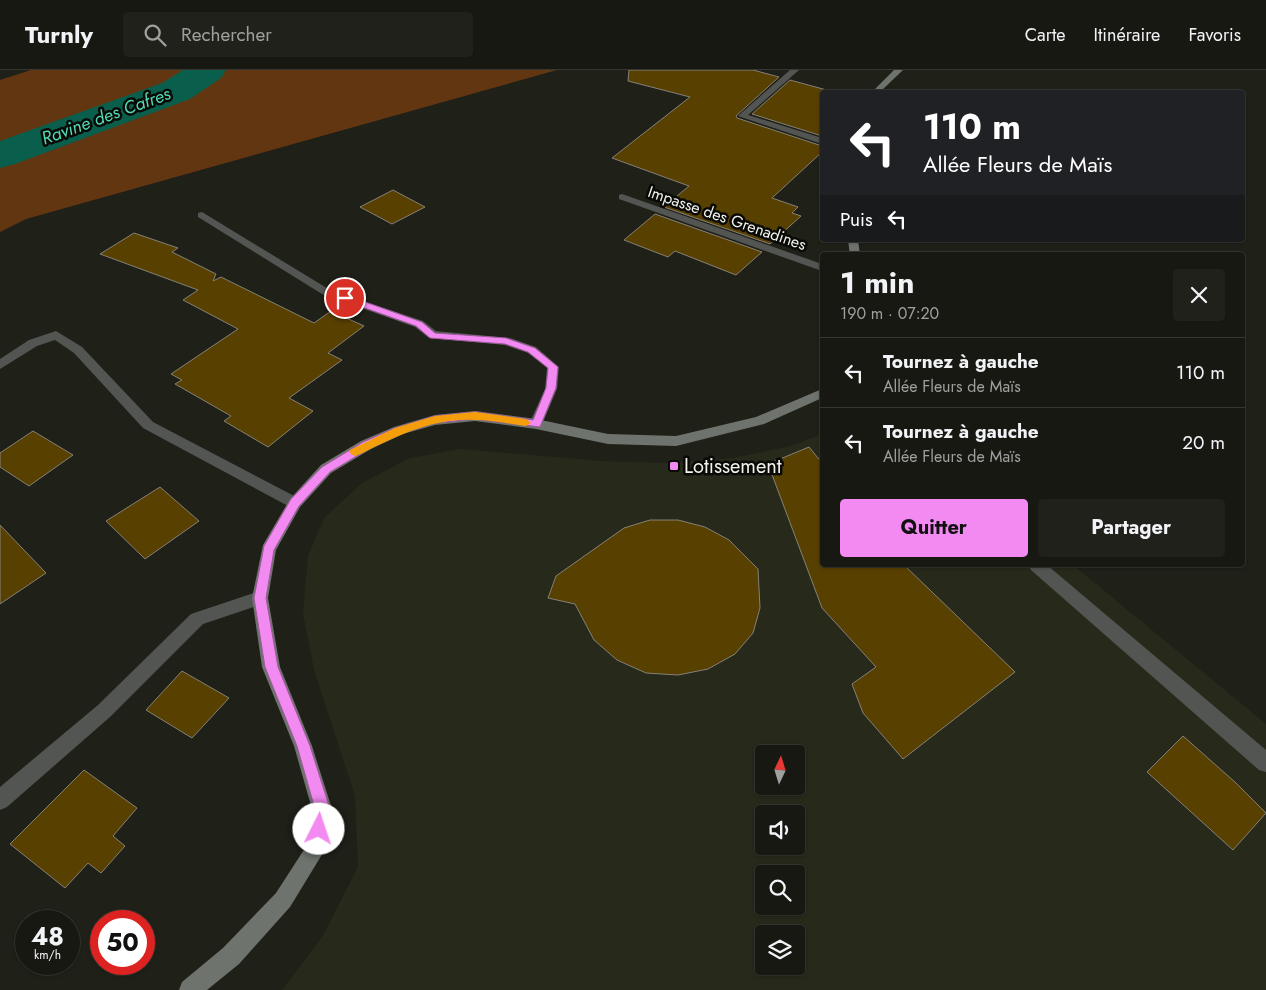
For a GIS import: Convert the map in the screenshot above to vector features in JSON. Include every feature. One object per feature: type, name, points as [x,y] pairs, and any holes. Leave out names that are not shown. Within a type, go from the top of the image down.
[{"type":"main road","points":[[878,90],[899,70]]},
{"type":"main road","points":[[190,990],[231,956],[283,900],[316,848],[322,809],[304,746],[271,667],[260,598],[268,550],[295,502],[326,470],[366,445],[399,430],[435,420],[475,416],[536,424],[608,439],[676,441],[759,421],[820,394]]},
{"type":"street","points":[[796,70],[742,116],[820,141]]},
{"type":"street","name":"Impasse des Grenadines","points":[[622,197],[820,267]]},
{"type":"street","points":[[202,215],[326,292],[419,324],[433,336],[506,341],[532,350],[553,367],[551,388],[536,424]]},
{"type":"street","points":[[0,365],[33,343],[56,335],[78,350],[148,425],[295,502]]},
{"type":"street","points":[[1038,567],[1266,763]]},
{"type":"street","points":[[0,800],[104,711],[197,619],[260,598]]},
{"type":"shaded area","points":[[31,70],[557,70],[26,219],[0,232],[0,80]]},
{"type":"shaded area","points":[[820,435],[820,567],[1075,567],[1266,724],[1266,990],[282,990],[324,934],[358,867],[355,796],[314,670],[303,614],[308,556],[324,518],[362,483],[410,458],[460,449],[603,461],[665,463],[733,458],[791,446]]},
{"type":"building","points":[[629,70],[753,70],[779,77],[736,116],[737,118],[820,145],[820,154],[772,198],[798,207],[792,213],[801,216],[770,244],[664,207],[689,186],[612,158],[690,97],[628,81]]},
{"type":"building","points":[[790,80],[827,90],[820,90],[820,135],[752,114]]},
{"type":"building","points":[[393,190],[425,207],[392,224],[360,207]]},
{"type":"building","points":[[655,214],[762,252],[736,275],[675,251],[668,257],[624,240]]},
{"type":"building","points":[[134,233],[178,248],[172,252],[216,274],[213,281],[221,277],[314,323],[331,311],[364,326],[328,353],[342,360],[289,398],[313,411],[268,447],[224,421],[231,416],[175,384],[182,380],[171,374],[238,329],[183,300],[198,290],[100,254]]},
{"type":"building","points":[[33,431],[73,455],[29,486],[0,467],[0,453]]},
{"type":"building","points":[[809,447],[820,461],[820,567],[906,567],[1015,672],[903,759],[863,713],[852,684],[876,667],[822,608],[768,464]]},
{"type":"building","points":[[160,487],[199,521],[145,559],[106,521]]},
{"type":"building","points":[[650,520],[678,520],[705,527],[729,540],[758,569],[760,608],[753,633],[735,654],[708,669],[678,675],[646,673],[617,660],[594,640],[575,604],[548,598],[556,576],[624,528]]},
{"type":"building","points":[[0,525],[46,573],[0,604]]},
{"type":"building","points":[[182,671],[229,698],[192,738],[146,710]]},
{"type":"building","points":[[1183,736],[1236,783],[1266,813],[1233,850],[1147,772]]},
{"type":"building","points":[[84,770],[137,808],[113,836],[125,846],[101,873],[88,863],[65,888],[10,844]]},
{"type":"waterway","name":"Ravine des Cafres","points":[[0,155],[176,91],[208,70]]},
{"type":"slow traffic","points":[[354,452],[399,430],[435,420],[475,416],[526,423]]},
{"type":"place","name":"Lotissement","points":[[674,466]]},
{"type":"route","points":[[319,829],[322,809],[304,746],[271,667],[260,598],[268,550],[295,502],[326,470],[366,445],[399,430],[435,420],[475,416],[536,424],[551,388],[553,367],[532,350],[506,341],[433,336],[419,324],[345,298]]}]
